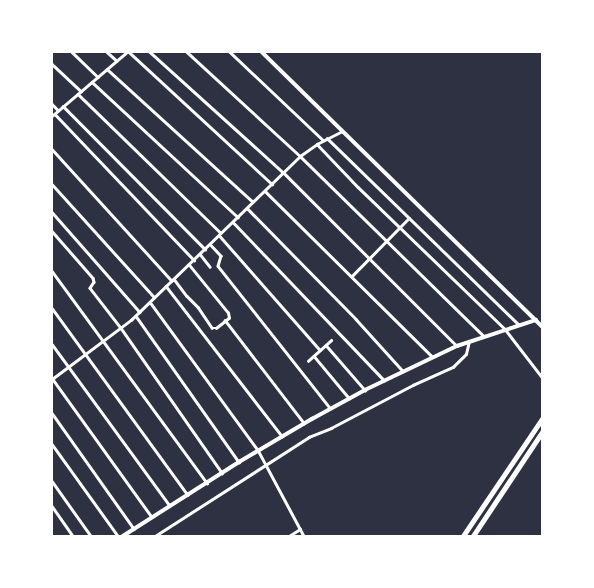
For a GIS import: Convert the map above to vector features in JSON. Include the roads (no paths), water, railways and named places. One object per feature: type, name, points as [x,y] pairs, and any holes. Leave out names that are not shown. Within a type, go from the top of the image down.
[{"type":"highway","points":[[463,536],[542,419]]},
{"type":"highway","points":[[473,536],[542,432]]},
{"type":"street","points":[[72,52],[98,77]]},
{"type":"street","points":[[107,52],[117,61]]},
{"type":"street","points":[[194,260],[53,115],[58,110],[128,52],[272,184]]},
{"type":"street","points":[[150,52],[283,172],[457,346]]},
{"type":"street","points":[[187,52],[300,156],[484,336]]},
{"type":"street","points":[[230,52],[323,140]]},
{"type":"street","points":[[262,52],[542,326]]},
{"type":"street","points":[[52,64],[220,234],[320,350]]},
{"type":"street","points":[[107,69],[254,202]]},
{"type":"street","points":[[92,82],[238,217]]},
{"type":"street","points":[[52,104],[58,110]]},
{"type":"street","points":[[63,106],[205,249]]},
{"type":"street","points":[[152,517],[52,379],[136,316],[300,156],[323,140],[342,131]]},
{"type":"street","points":[[327,138],[519,325]]},
{"type":"street","points":[[318,144],[358,187],[506,329],[542,377]]},
{"type":"street","points":[[52,149],[198,307],[212,328],[216,328],[229,317],[229,314],[188,265]]},
{"type":"street","points":[[52,184],[154,297]]},
{"type":"street","points":[[265,191],[432,356]]},
{"type":"street","points":[[247,208],[356,319],[403,371]]},
{"type":"street","points":[[52,212],[140,312]]},
{"type":"street","points":[[352,276],[409,218]]},
{"type":"street","points":[[233,222],[384,380]]},
{"type":"street","points":[[52,231],[93,278],[94,282],[90,288],[121,328],[222,473]]},
{"type":"street","points":[[210,244],[221,256],[218,266],[330,408]]},
{"type":"street","points":[[200,254],[210,267]]},
{"type":"street","points":[[52,271],[104,340],[207,483]]},
{"type":"street","points":[[166,286],[282,436]]},
{"type":"street","points":[[150,302],[258,450],[304,536]]},
{"type":"street","points":[[52,308],[188,494]]},
{"type":"street","points":[[136,316],[239,462]]},
{"type":"street","points":[[225,320],[304,423]]},
{"type":"street","points":[[123,536],[258,450],[349,398],[432,356],[484,336],[536,320]]},
{"type":"street","points":[[308,361],[331,340]]},
{"type":"street","points":[[155,536],[309,437],[332,428],[413,385],[453,367],[463,359],[469,347],[470,341]]},
{"type":"street","points":[[52,344],[170,506]]},
{"type":"street","points":[[326,345],[365,390]]},
{"type":"street","points":[[314,356],[349,398]]},
{"type":"street","points":[[52,413],[134,529]]},
{"type":"street","points":[[52,444],[118,536]]},
{"type":"street","points":[[52,482],[91,536]]},
{"type":"street","points":[[52,506],[73,536]]},
{"type":"street","points":[[289,536],[300,529]]}]
